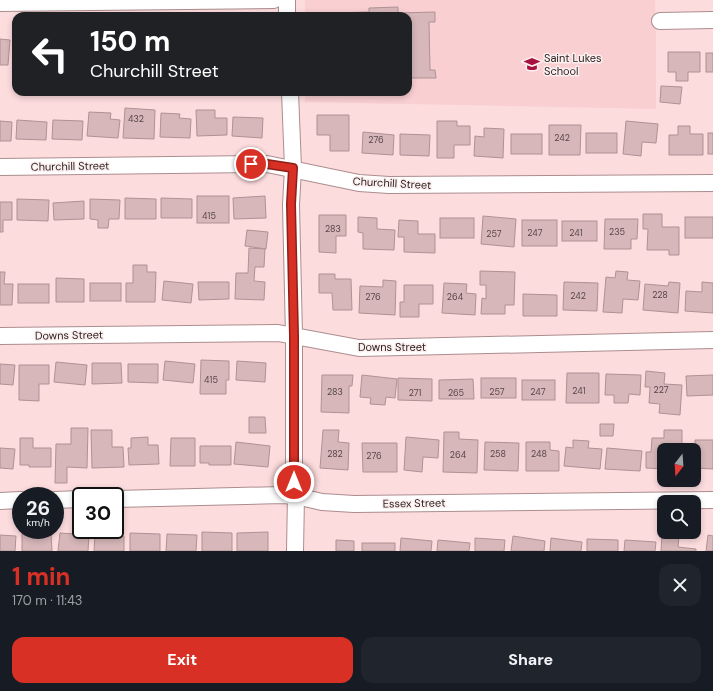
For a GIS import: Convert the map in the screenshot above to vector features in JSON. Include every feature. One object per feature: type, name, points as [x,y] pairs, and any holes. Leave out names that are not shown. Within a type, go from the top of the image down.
[{"type":"street","points":[[0,4],[274,0]]},
{"type":"street","points":[[287,0],[287,12]]},
{"type":"street","points":[[660,21],[713,20]]},
{"type":"street","points":[[290,96],[293,168],[291,204],[294,336],[294,482],[296,496],[295,551]]},
{"type":"street","name":"Churchill Street","points":[[0,167],[267,164],[293,168],[359,183],[389,185],[713,183]]},
{"type":"street","name":"Downs Street","points":[[0,336],[278,333],[359,348],[713,340]]},
{"type":"street","name":"Essex Street","points":[[124,498],[296,496],[322,502],[354,504],[713,500]]},
{"type":"street","points":[[0,501],[12,500]]},
{"type":"shaded area","name":"Saint Lukes School","points":[[305,0],[655,0],[656,109],[305,102],[305,96],[412,96],[412,12],[305,12]]},
{"type":"building","points":[[398,7],[398,12],[369,12],[369,8]]},
{"type":"building","points":[[435,12],[435,22],[429,22],[430,70],[435,70],[436,78],[412,78],[412,13]]},
{"type":"building","points":[[0,39],[10,40],[8,65],[0,65]]},
{"type":"building","points":[[668,52],[700,52],[700,72],[688,72],[688,81],[676,81],[676,72],[668,72]]},
{"type":"building","points":[[706,53],[713,53],[713,72],[706,72]]},
{"type":"building","points":[[661,86],[682,87],[680,104],[660,102]]},
{"type":"building","points":[[125,108],[155,110],[154,139],[123,138]]},
{"type":"building","points":[[196,110],[215,110],[215,118],[227,118],[227,135],[197,136]]},
{"type":"building","points":[[89,112],[111,113],[110,119],[120,120],[118,138],[87,136]]},
{"type":"building","points":[[161,113],[180,114],[179,118],[191,119],[190,138],[160,137]]},
{"type":"building","points":[[317,115],[349,115],[349,151],[330,151],[330,135],[317,135]]},
{"type":"building","points":[[233,117],[263,118],[262,138],[232,136]]},
{"type":"building","points":[[17,120],[47,122],[46,140],[16,139]]},
{"type":"building","points":[[53,120],[83,121],[82,140],[52,139]]},
{"type":"building","points":[[0,121],[12,122],[11,141],[0,141]]},
{"type":"building","points":[[437,121],[457,121],[457,126],[470,126],[470,145],[454,145],[454,158],[437,158]]},
{"type":"building","points":[[626,121],[658,124],[656,143],[642,142],[641,156],[623,154]]},
{"type":"building","points":[[549,125],[581,125],[580,155],[549,155]]},
{"type":"building","points":[[678,126],[690,126],[690,134],[703,134],[703,155],[669,155],[669,135],[678,135]]},
{"type":"building","points":[[484,128],[504,129],[503,158],[474,156],[475,136],[484,137]]},
{"type":"building","points":[[363,132],[394,135],[393,155],[362,153]]},
{"type":"building","points":[[586,133],[617,133],[617,153],[586,153]]},
{"type":"building","points":[[708,133],[713,133],[713,154],[708,154]]},
{"type":"building","points":[[400,134],[430,135],[429,156],[400,155]]},
{"type":"building","points":[[511,134],[542,134],[542,154],[511,154]]},
{"type":"building","points":[[197,196],[229,196],[229,223],[197,223]]},
{"type":"building","points":[[265,196],[266,218],[234,219],[233,198]]},
{"type":"building","points":[[125,198],[156,199],[156,219],[125,219]]},
{"type":"building","points":[[161,198],[192,199],[192,218],[161,218]]},
{"type":"building","points":[[17,199],[49,200],[48,221],[17,220]]},
{"type":"building","points":[[90,199],[120,200],[119,219],[109,219],[108,228],[98,228],[98,220],[90,219]]},
{"type":"building","points":[[84,201],[84,219],[54,220],[53,203]]},
{"type":"building","points":[[0,202],[12,202],[12,220],[3,220],[3,232],[0,232]]},
{"type":"building","points":[[643,214],[662,214],[662,227],[679,227],[679,255],[669,255],[669,250],[647,250],[648,229],[643,229]]},
{"type":"building","points":[[319,215],[346,215],[346,236],[336,236],[336,253],[319,252]]},
{"type":"building","points":[[483,216],[516,219],[514,247],[481,244]]},
{"type":"building","points":[[358,217],[377,218],[377,229],[395,230],[394,250],[363,249],[363,233],[358,232]]},
{"type":"building","points":[[685,217],[713,217],[713,238],[685,238]]},
{"type":"building","points":[[440,218],[474,218],[474,238],[440,238]]},
{"type":"building","points":[[605,219],[638,219],[637,239],[631,239],[631,249],[604,249]]},
{"type":"building","points":[[399,220],[418,221],[418,234],[435,234],[435,253],[404,252],[404,237],[398,237]]},
{"type":"building","points":[[522,220],[557,220],[557,246],[522,246]]},
{"type":"building","points":[[562,221],[597,221],[597,241],[562,241]]},
{"type":"building","points":[[247,230],[268,232],[266,249],[245,246]]},
{"type":"building","points":[[249,248],[265,249],[264,267],[255,267],[254,281],[265,282],[264,300],[235,299],[236,273],[248,273]]},
{"type":"building","points":[[133,265],[147,265],[147,272],[156,272],[155,302],[126,302],[126,283],[133,283]]},
{"type":"building","points":[[480,271],[515,272],[514,305],[505,305],[505,314],[481,314],[482,298],[486,299],[486,285],[480,285]]},
{"type":"building","points":[[616,271],[628,272],[627,280],[640,281],[638,300],[623,299],[622,313],[603,312],[606,277],[615,278]]},
{"type":"building","points":[[0,272],[5,272],[4,284],[13,284],[12,305],[0,305]]},
{"type":"building","points":[[319,274],[335,274],[335,279],[351,279],[352,310],[333,310],[332,293],[319,293]]},
{"type":"building","points":[[56,278],[84,279],[84,302],[56,302]]},
{"type":"building","points":[[383,280],[396,281],[395,315],[359,313],[360,286],[383,287]]},
{"type":"building","points":[[164,281],[193,284],[191,303],[162,300]]},
{"type":"building","points":[[198,282],[229,282],[229,299],[199,300]]},
{"type":"building","points":[[564,282],[598,283],[597,311],[563,310]]},
{"type":"building","points":[[669,282],[680,283],[678,313],[643,310],[645,284],[668,286]]},
{"type":"building","points":[[702,282],[713,283],[713,313],[685,311],[686,291],[702,292]]},
{"type":"building","points":[[90,283],[121,283],[121,301],[90,301]]},
{"type":"building","points":[[444,283],[467,284],[466,293],[476,294],[475,315],[442,313]]},
{"type":"building","points":[[18,284],[49,284],[49,303],[18,303]]},
{"type":"building","points":[[404,285],[433,285],[433,304],[419,304],[419,317],[400,317],[400,302],[404,302]]},
{"type":"building","points":[[523,294],[557,295],[557,316],[523,316]]},
{"type":"building","points":[[201,360],[229,361],[229,380],[226,380],[226,394],[200,394]]},
{"type":"building","points":[[165,361],[195,364],[193,383],[163,380]]},
{"type":"building","points":[[237,361],[266,363],[265,382],[236,380]]},
{"type":"building","points":[[56,362],[87,365],[85,385],[54,382]]},
{"type":"building","points":[[92,363],[121,363],[122,383],[92,384]]},
{"type":"building","points":[[0,364],[15,365],[13,385],[0,384]]},
{"type":"building","points":[[128,364],[158,364],[158,383],[128,382]]},
{"type":"building","points":[[19,365],[49,365],[49,384],[39,384],[39,401],[19,400]]},
{"type":"building","points":[[646,371],[665,373],[664,384],[682,385],[680,415],[659,413],[660,404],[649,403],[650,387],[645,387]]},
{"type":"building","points":[[567,373],[599,373],[599,403],[566,403]]},
{"type":"building","points":[[606,374],[641,375],[640,395],[629,394],[628,403],[614,403],[614,395],[605,395]]},
{"type":"building","points":[[322,375],[353,375],[352,386],[349,386],[349,413],[321,412]]},
{"type":"building","points":[[362,375],[397,379],[395,398],[386,397],[385,405],[370,404],[371,398],[360,397]]},
{"type":"building","points":[[713,375],[713,395],[687,396],[686,376]]},
{"type":"building","points":[[398,378],[432,379],[432,401],[398,400]]},
{"type":"building","points":[[481,378],[516,378],[516,398],[481,398]]},
{"type":"building","points":[[473,379],[474,399],[439,399],[439,380]]},
{"type":"building","points":[[522,380],[555,380],[555,400],[522,400]]},
{"type":"building","points":[[249,417],[265,417],[266,433],[249,433]]},
{"type":"building","points":[[600,424],[614,424],[613,436],[600,436]]},
{"type":"building","points":[[71,428],[88,428],[87,468],[67,467],[67,483],[55,483],[56,444],[71,444]]},
{"type":"building","points":[[91,430],[112,430],[112,447],[123,447],[124,467],[92,468]]},
{"type":"building","points":[[323,430],[339,430],[338,442],[349,443],[348,470],[320,468]]},
{"type":"building","points":[[664,430],[682,430],[682,443],[657,443],[657,469],[646,468],[646,452],[651,452],[652,438],[664,438]]},
{"type":"building","points":[[444,432],[459,432],[459,439],[478,440],[477,473],[443,472]]},
{"type":"building","points":[[148,437],[148,445],[158,445],[159,464],[129,465],[128,448],[131,448],[131,438]]},
{"type":"building","points":[[406,437],[439,440],[438,458],[423,457],[422,472],[404,470]]},
{"type":"building","points":[[20,438],[33,438],[33,448],[51,448],[51,467],[29,467],[29,465],[20,465]]},
{"type":"building","points":[[171,438],[195,438],[195,466],[170,466]]},
{"type":"building","points":[[573,440],[589,441],[588,448],[602,449],[600,469],[564,466],[566,447],[573,448]]},
{"type":"building","points":[[695,440],[713,440],[713,469],[701,468],[701,443],[695,443]]},
{"type":"building","points":[[236,442],[270,446],[268,467],[234,464]]},
{"type":"building","points":[[485,442],[519,443],[518,471],[484,470]]},
{"type":"building","points":[[526,442],[550,442],[550,450],[559,451],[559,471],[526,471]]},
{"type":"building","points":[[362,443],[397,443],[397,472],[363,472]]},
{"type":"building","points":[[200,446],[231,446],[231,465],[209,465],[209,463],[200,463]]},
{"type":"building","points":[[0,448],[15,449],[13,469],[0,468]]},
{"type":"building","points":[[607,448],[642,451],[640,471],[605,469]]},
{"type":"building","points":[[202,532],[232,533],[232,551],[202,551]]},
{"type":"building","points":[[268,532],[268,551],[237,551],[237,533]]},
{"type":"building","points":[[64,533],[72,534],[72,539],[89,539],[88,551],[58,551],[59,539],[64,539]]},
{"type":"building","points":[[130,533],[160,534],[160,551],[130,551]]},
{"type":"building","points":[[167,534],[197,535],[196,551],[166,551]]},
{"type":"building","points":[[0,535],[12,536],[12,539],[16,539],[15,551],[0,551]]},
{"type":"building","points":[[708,535],[713,536],[713,551],[706,551]]},
{"type":"building","points":[[513,536],[545,541],[544,551],[511,551]]},
{"type":"building","points":[[401,538],[432,541],[431,551],[400,551]]},
{"type":"building","points":[[475,538],[505,540],[504,551],[475,551]]},
{"type":"building","points":[[551,538],[582,542],[581,551],[550,551]]},
{"type":"building","points":[[22,539],[51,539],[52,551],[22,551]]},
{"type":"building","points":[[95,539],[124,539],[124,551],[94,551]]},
{"type":"building","points":[[587,539],[618,540],[618,551],[587,551]]},
{"type":"building","points":[[662,539],[679,539],[678,547],[696,549],[696,551],[661,551]]},
{"type":"building","points":[[336,540],[354,541],[354,551],[336,551]]},
{"type":"building","points":[[438,540],[470,543],[469,551],[437,551]]},
{"type":"building","points":[[625,540],[656,542],[655,551],[624,551]]},
{"type":"building","points":[[362,543],[395,543],[395,551],[362,551]]},
{"type":"place","name":"Saint Lukes School","points":[[532,64]]},
{"type":"route","points":[[251,164],[267,164],[293,168],[291,204],[294,336],[294,482]]}]
